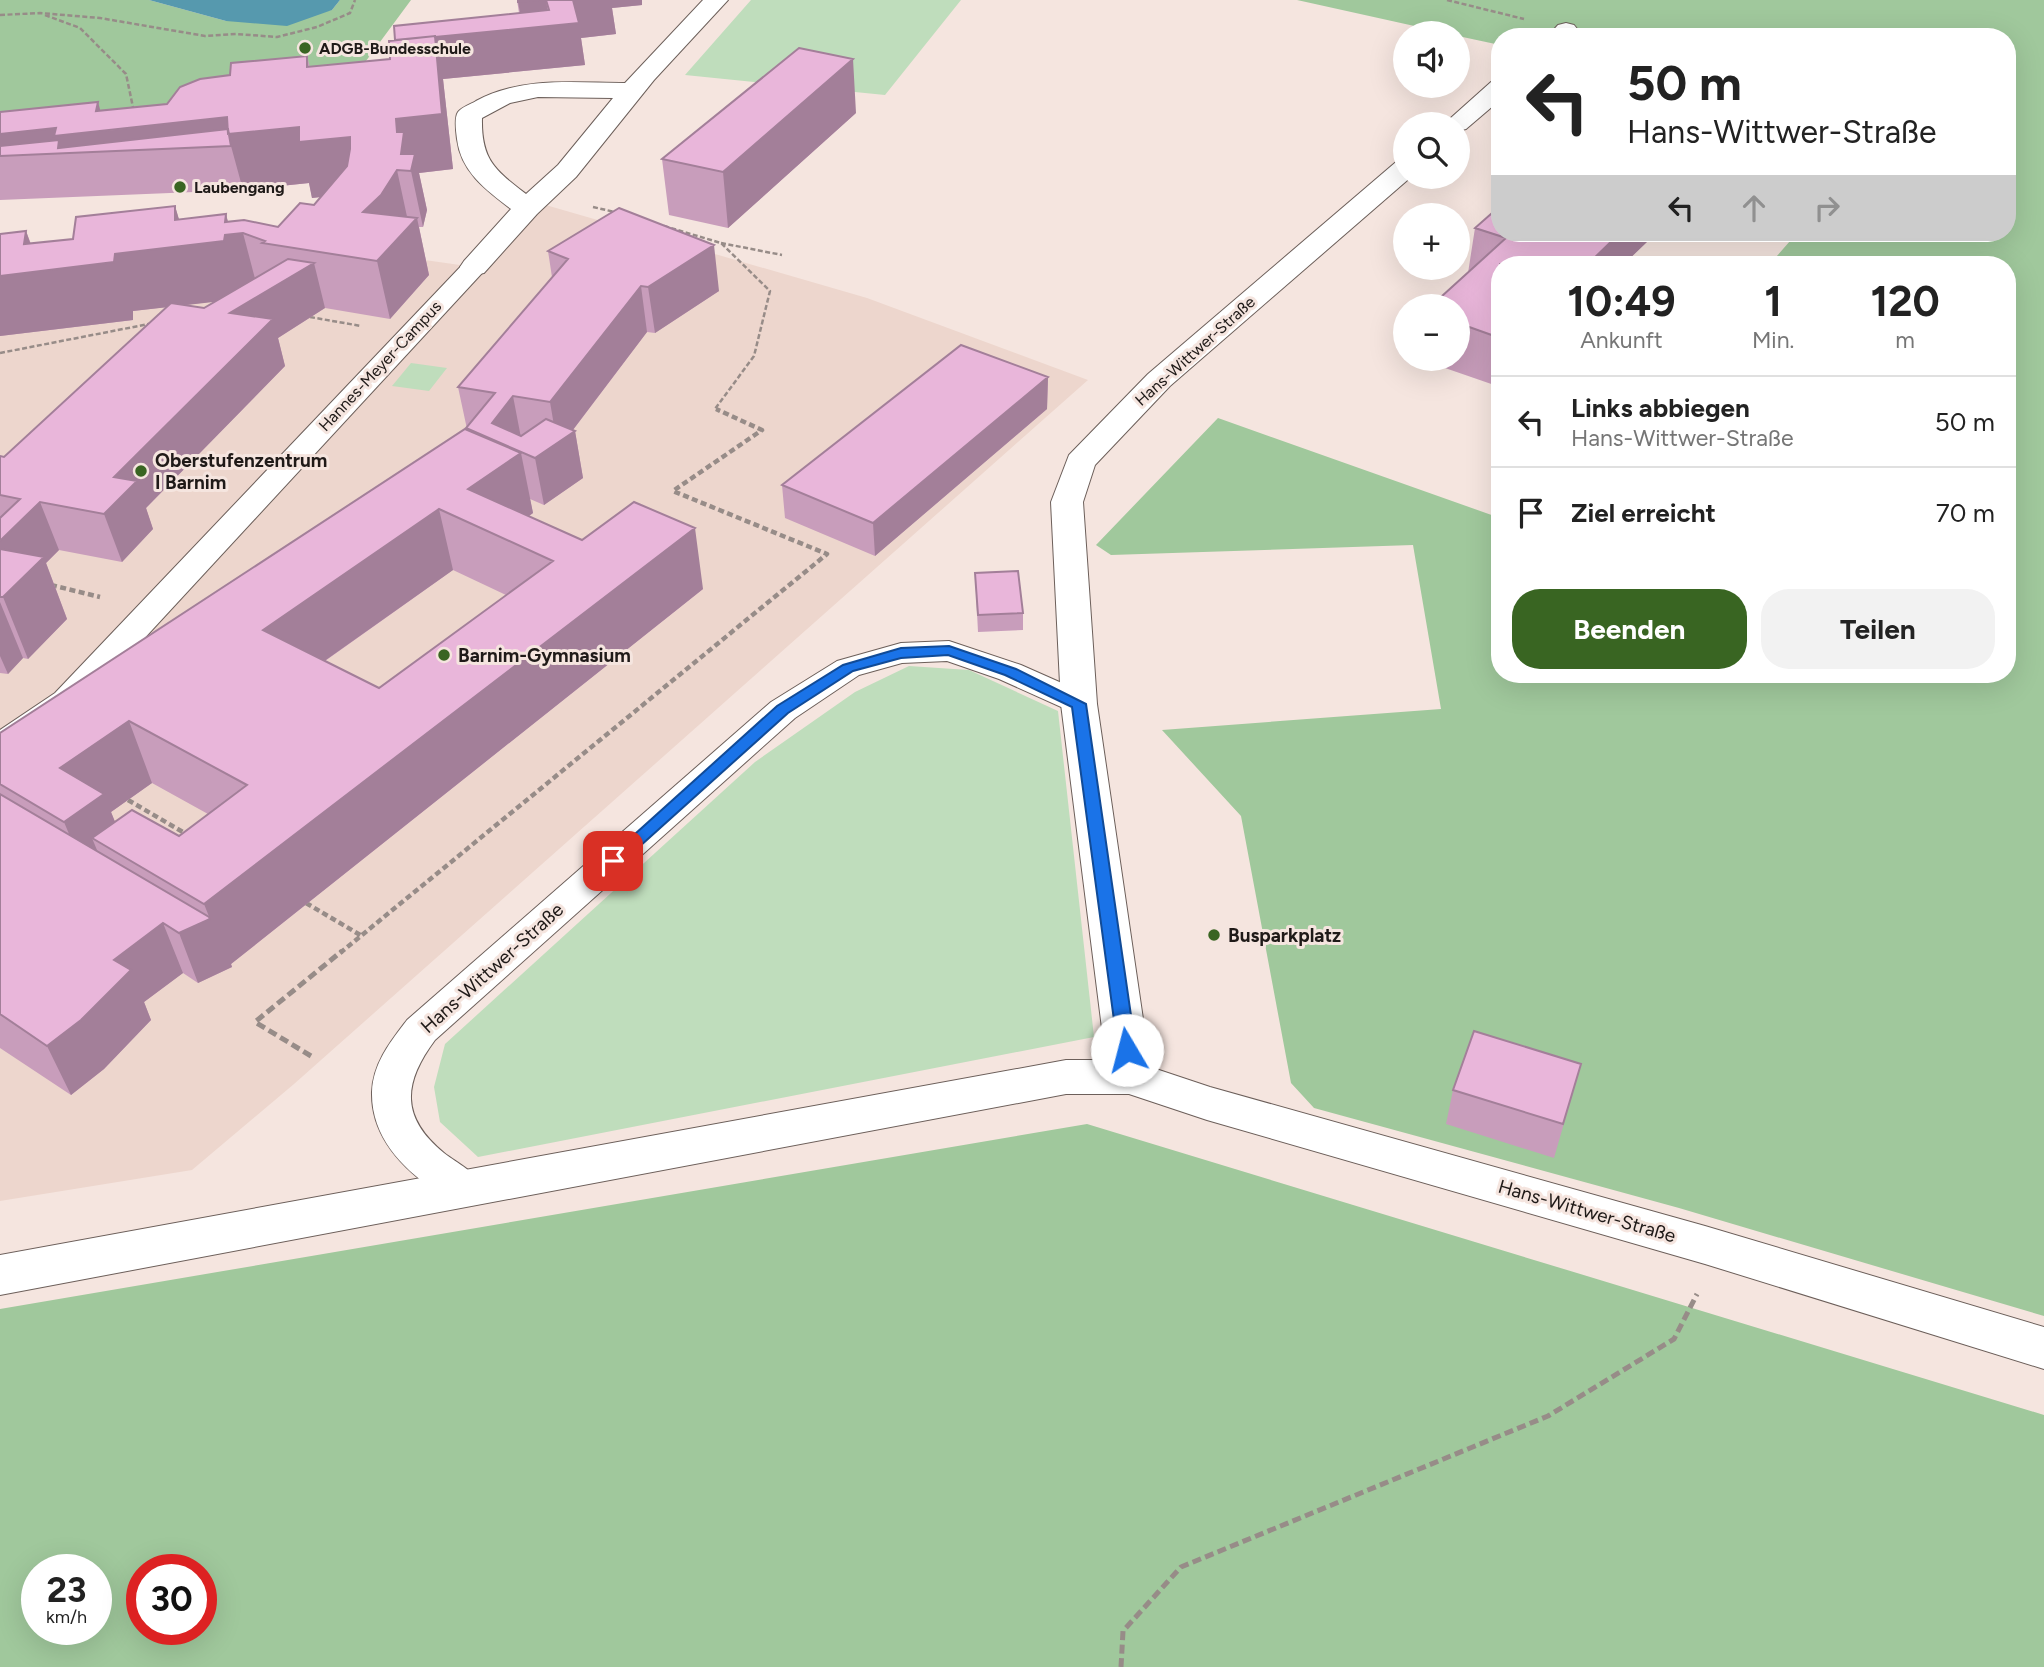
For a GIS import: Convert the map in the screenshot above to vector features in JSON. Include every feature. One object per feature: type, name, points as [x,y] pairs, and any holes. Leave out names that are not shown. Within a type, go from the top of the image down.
[{"type":"street","name":"Hannes-Meyer-Campus","points":[[474,267],[533,202],[566,171],[632,91],[716,0]]},
{"type":"street","points":[[533,202],[475,163],[467,141],[469,115],[502,97],[538,90],[632,91]]},
{"type":"street","points":[[1470,113],[1491,95]]},
{"type":"street","name":"Hans-Wittwer-Straße","points":[[1130,1077],[1079,704],[1067,502],[1080,462],[1159,380],[1393,179]]},
{"type":"street","name":"Hans-Wittwer-Straße","points":[[0,1276],[1066,1076],[1130,1077],[1207,1103],[1705,1245],[2044,1348]]},
{"type":"lane","name":"Hannes-Meyer-Campus","points":[[0,746],[67,701],[474,267]]},
{"type":"lane","name":"Hans-Wittwer-Straße","points":[[463,1188],[418,1158],[397,1128],[391,1098],[397,1064],[421,1030],[783,710],[848,668],[901,653],[949,651],[1010,672],[1079,704]]},
{"type":"path","points":[[0,15],[40,13],[100,18],[205,36],[236,34],[277,37],[317,27],[350,13],[355,0]]},
{"type":"path","points":[[1447,0],[1545,28]]},
{"type":"path","points":[[40,13],[80,28],[126,74],[135,117]]},
{"type":"path","points":[[533,202],[625,215]]},
{"type":"path","points":[[661,225],[721,243],[782,256]]},
{"type":"path","points":[[311,1056],[255,1022],[827,554],[673,491],[762,429],[715,409],[754,356],[770,291],[721,243]]},
{"type":"path","points":[[0,353],[162,321],[152,331]]},
{"type":"path","points":[[41,583],[152,609]]},
{"type":"path","points":[[128,800],[197,841]]},
{"type":"path","points":[[306,904],[362,936]]},
{"type":"path","points":[[1121,1667],[1123,1631],[1181,1567],[1548,1416],[1674,1339],[1697,1296],[1705,1245]]},
{"type":"shaded area","name":"Barnim-Gymnasium","points":[[525,199],[867,298],[1088,380],[294,1084],[192,1170],[0,1201],[0,257],[192,227],[474,267]]},
{"type":"green space","points":[[0,0],[149,0],[226,21],[332,10],[340,0],[411,0],[346,88],[0,124]]},
{"type":"green space","points":[[751,0],[961,0],[885,95],[685,75]]},
{"type":"green space","points":[[1297,0],[2044,0],[2044,1316],[1679,1208],[1314,1108],[1291,1083],[1241,816],[1162,730],[1441,709],[1413,545],[1111,555],[1096,545],[1218,418],[1491,515],[1491,683],[2016,683],[2016,256],[1777,256],[1789,242],[2016,242],[2016,28],[1491,28],[1491,43],[1470,39],[1470,21],[1393,21]]},
{"type":"green space","points":[[411,363],[447,368],[429,391],[392,386]]},
{"type":"green space","points":[[909,666],[969,670],[1058,711],[1094,1037],[478,1157],[440,1122],[434,1087],[445,1044],[755,762],[855,692]]},
{"type":"green space","points":[[1087,1124],[2044,1415],[2044,1667],[0,1667],[0,1309]]},
{"type":"water","points":[[149,0],[340,0],[332,10],[287,26],[226,21]]},
{"type":"building","points":[[546,0],[573,0],[579,23],[395,40],[394,26],[549,10]]},
{"type":"building","points":[[435,36],[442,114],[396,119],[397,132],[404,132],[401,154],[415,154],[411,171],[397,170],[381,195],[363,212],[417,218],[377,261],[262,243],[265,241],[243,233],[225,235],[224,241],[115,254],[114,262],[0,276],[0,234],[26,231],[24,244],[73,239],[76,217],[175,206],[175,220],[226,214],[225,222],[244,220],[278,227],[300,203],[314,205],[347,166],[350,137],[299,142],[299,127],[228,134],[227,117],[54,136],[56,128],[0,134],[0,112],[98,102],[96,111],[167,104],[180,87],[200,79],[230,75],[231,63],[307,56],[307,67],[390,59],[389,41]]},
{"type":"building","points":[[799,48],[853,59],[723,172],[662,159]]},
{"type":"building","points":[[228,129],[231,146],[0,156],[0,146],[59,140],[58,148]]},
{"type":"building","points":[[619,208],[714,245],[648,287],[641,286],[550,402],[513,396],[492,423],[521,436],[546,419],[575,431],[535,458],[466,428],[495,393],[458,387],[568,259],[548,251]]},
{"type":"building","points":[[1491,214],[1491,233],[1475,228]]},
{"type":"building","points":[[1502,242],[1611,242],[1596,256],[1491,256],[1491,335],[1470,327],[1470,294],[1444,294],[1460,280],[1470,280],[1470,271]]},
{"type":"building","points":[[288,259],[314,263],[230,313],[273,319],[114,477],[137,481],[104,514],[40,502],[0,541],[0,518],[20,499],[0,495],[0,456],[4,457],[171,303],[204,308]]},
{"type":"building","points":[[961,345],[1048,377],[873,523],[782,485]]},
{"type":"building","points":[[465,429],[521,453],[468,489],[582,540],[634,502],[695,528],[204,904],[92,838],[132,810],[179,836],[247,785],[129,721],[60,768],[104,794],[64,822],[0,784],[0,733]],"holes":[[[439,509],[553,561],[379,688],[263,630]]]},
{"type":"building","points":[[0,549],[44,557],[3,597],[0,597]]},
{"type":"building","points":[[1018,571],[1023,613],[978,615],[975,573]]},
{"type":"building","points":[[0,794],[210,919],[179,933],[163,923],[114,960],[131,970],[81,1020],[47,1046],[0,1014]]},
{"type":"building","points":[[1474,1031],[1581,1064],[1563,1124],[1453,1090]]},
{"type":"place","name":"ADGB-Bundesschule","points":[[305,48]]},
{"type":"place","name":"Laubengang","points":[[180,187]]},
{"type":"place","name":"Oberstufenzentrum I Barnim","points":[[141,471]]},
{"type":"place","name":"Barnim-Gymnasium","points":[[444,655]]},
{"type":"place","name":"Busparkplatz","points":[[1214,935]]},
{"type":"route","points":[[613,861],[783,710],[848,668],[901,653],[949,651],[1010,672],[1079,704],[1127,1050]]}]
